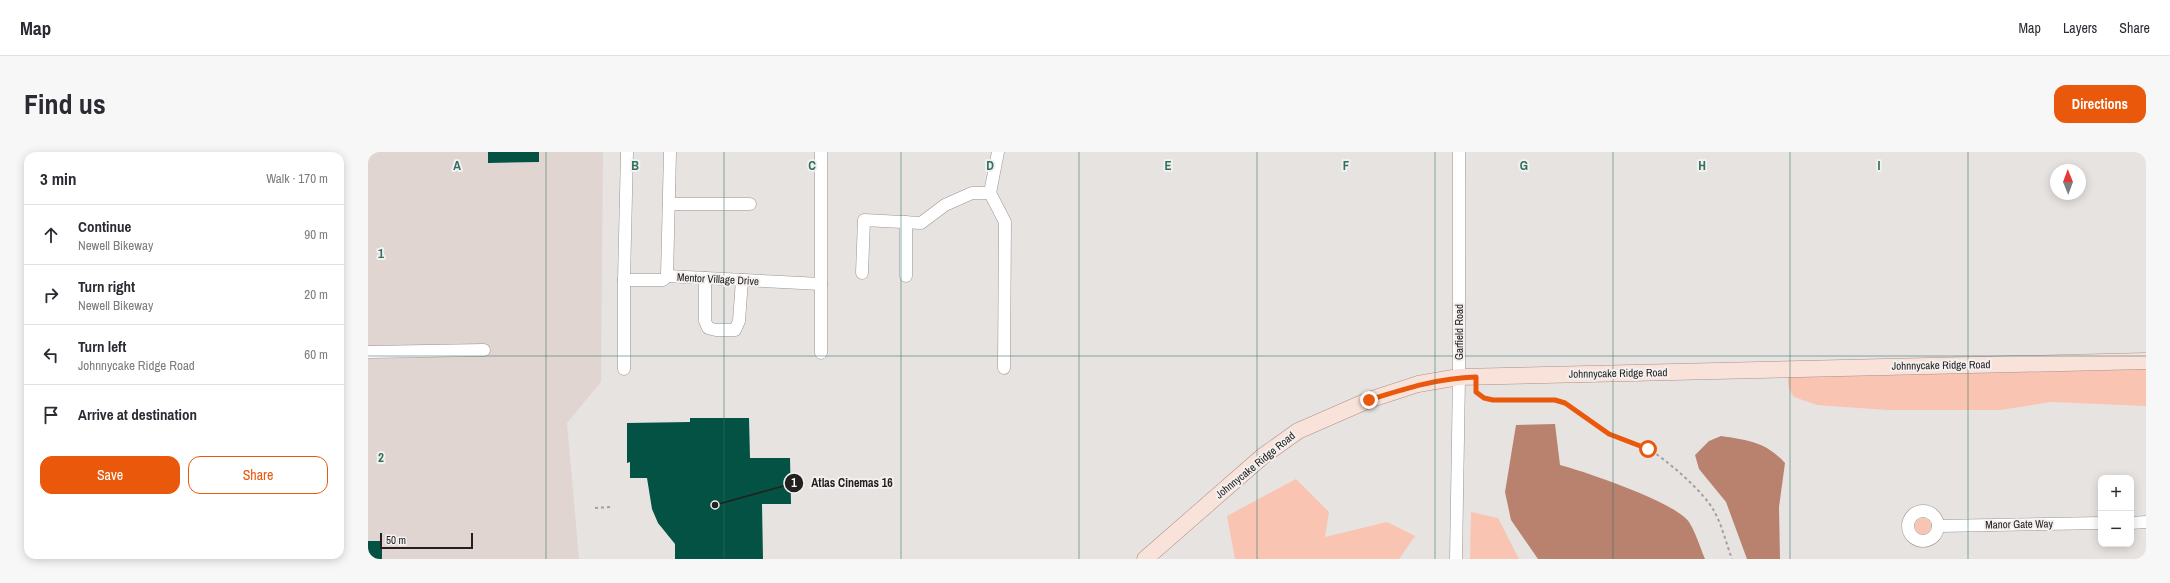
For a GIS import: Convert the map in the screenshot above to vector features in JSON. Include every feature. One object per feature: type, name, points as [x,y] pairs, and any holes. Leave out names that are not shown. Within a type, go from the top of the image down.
[{"type":"main road","name":"Johnnycake Ridge Road","points":[[1145,559],[1263,456],[1298,431],[1369,400],[1418,384],[1459,377],[2146,360]]},
{"type":"street","points":[[624,369],[624,280],[627,152]]},
{"type":"street","name":"Mentor Village Drive","points":[[670,152],[667,276],[821,284]]},
{"type":"street","points":[[821,152],[821,353]]},
{"type":"street","points":[[998,152],[990,193],[1004,222],[1004,368]]},
{"type":"street","name":"Garfield Road","points":[[1456,559],[1459,377],[1459,152]]},
{"type":"street","points":[[862,273],[864,220],[920,223],[945,205],[972,193],[990,193]]},
{"type":"street","points":[[669,204],[750,204]]},
{"type":"street","points":[[906,222],[906,276]]},
{"type":"street","points":[[624,280],[663,280],[667,276]]},
{"type":"street","points":[[705,278],[705,321],[708,328],[716,330],[735,330],[739,321],[742,280]]},
{"type":"street","points":[[368,352],[484,350]]},
{"type":"street","points":[[2134,522],[2146,522]]},
{"type":"street","name":"Manor Gate Way","points":[[1938,526],[2098,523]]},
{"type":"path","points":[[1476,377],[1476,392],[1489,400],[1545,399],[1560,402],[1609,434],[1648,449],[1695,488],[1714,510],[1732,559]]},
{"type":"path","points":[[595,508],[610,507]]},
{"type":"shaded area","points":[[368,152],[603,152],[601,382],[567,423],[579,559],[368,559]]},
{"type":"shaded area","points":[[2146,369],[2146,406],[2051,402],[2000,410],[1887,410],[1817,405],[1794,397],[1789,389],[1787,373],[1928,370]]},
{"type":"shaded area","points":[[1555,424],[1560,465],[1589,474],[1649,497],[1681,514],[1689,522],[1696,535],[1705,559],[1538,559],[1511,520],[1505,492],[1516,425]]},
{"type":"shaded area","points":[[1721,436],[1740,439],[1764,446],[1771,450],[1785,463],[1779,507],[1780,559],[1747,559],[1726,502],[1699,469],[1695,455],[1709,441]]},
{"type":"shaded area","points":[[1296,479],[1329,512],[1325,537],[1387,522],[1415,536],[1399,559],[1235,559],[1227,516]]},
{"type":"shaded area","points":[[1471,512],[1498,518],[1519,559],[1470,559]]},
{"type":"shaded area","points":[[1920,518],[1926,518],[1931,523],[1929,532],[1926,534],[1920,534],[1915,529],[1915,523]]},
{"type":"building","points":[[488,152],[539,152],[539,162],[488,163]]},
{"type":"building","points":[[690,418],[749,418],[750,458],[790,458],[791,504],[762,504],[763,559],[675,559],[675,544],[658,523],[652,509],[647,478],[630,478],[630,462],[627,463],[627,423],[690,422]]},
{"type":"building","points":[[368,541],[382,541],[382,559],[368,559]]},
{"type":"place","name":"Atlas Cinemas 16","points":[[715,505]]},
{"type":"route","points":[[1369,400],[1418,384],[1459,377],[1476,377],[1476,392],[1484,398],[1500,401],[1545,399],[1565,403],[1609,434],[1628,440],[1648,449]]}]
